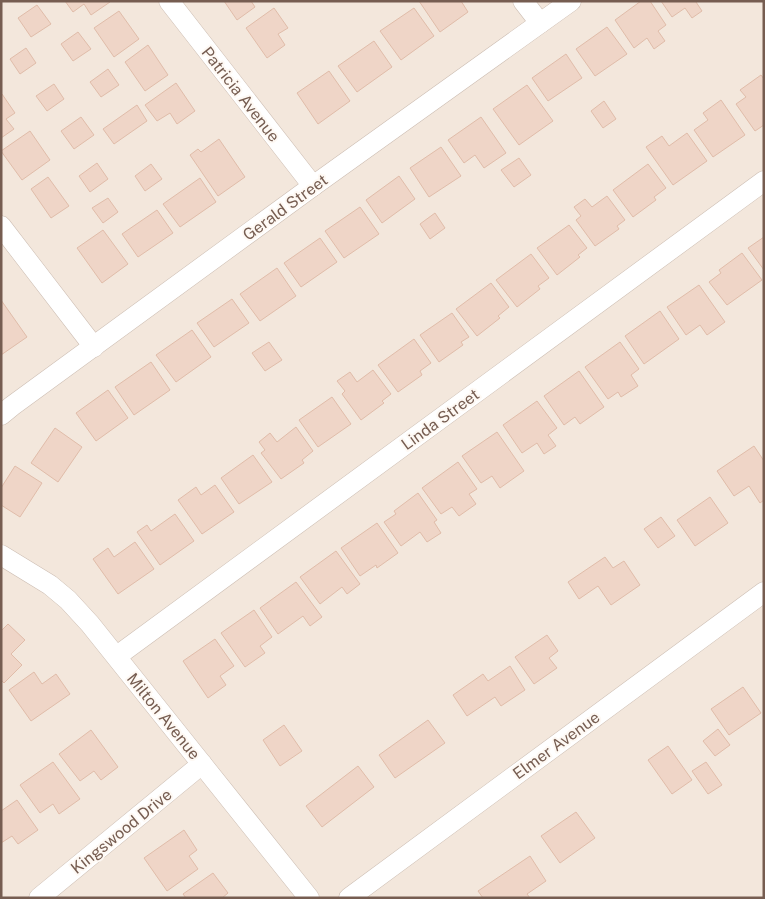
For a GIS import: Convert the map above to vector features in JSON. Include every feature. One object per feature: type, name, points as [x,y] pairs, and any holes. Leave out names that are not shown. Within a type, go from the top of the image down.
[{"type":"street","name":"Patricia Avenue","points":[[169,1],[313,186]]},
{"type":"street","points":[[523,1],[540,23]]},
{"type":"street","name":"Gerald Street","points":[[1,415],[313,186],[571,1]]},
{"type":"street","name":"Linda Street","points":[[117,656],[764,181]]},
{"type":"street","points":[[1,226],[94,347]]},
{"type":"street","name":"Milton Avenue","points":[[1,555],[50,585],[90,624],[309,898]]},
{"type":"street","name":"Elmer Avenue","points":[[349,898],[764,592]]},
{"type":"street","name":"Kingswood Drive","points":[[40,898],[202,764]]},
{"type":"shaded area","points":[[1,1],[764,1],[764,898],[1,898]]},
{"type":"building","points":[[65,1],[110,2],[91,15],[84,4],[73,12]]},
{"type":"building","points":[[224,1],[251,1],[255,7],[237,20]]},
{"type":"building","points":[[419,1],[461,1],[468,12],[440,32]]},
{"type":"building","points":[[641,1],[650,1],[666,25],[658,31],[665,41],[654,49],[647,38],[634,48],[615,20]]},
{"type":"building","points":[[661,1],[697,1],[702,11],[692,18],[685,8],[672,17]]},
{"type":"building","points":[[37,5],[51,24],[31,37],[18,18]]},
{"type":"building","points":[[274,8],[288,28],[278,34],[285,45],[267,58],[246,28]]},
{"type":"building","points":[[414,8],[434,36],[401,60],[380,31]]},
{"type":"building","points":[[119,11],[139,39],[114,57],[94,28]]},
{"type":"building","points":[[607,27],[627,54],[595,76],[576,49]]},
{"type":"building","points":[[78,32],[91,49],[73,61],[61,44]]},
{"type":"building","points":[[374,41],[392,67],[357,92],[338,66]]},
{"type":"building","points":[[148,45],[168,75],[145,91],[125,62]]},
{"type":"building","points":[[26,48],[36,63],[20,74],[10,59]]},
{"type":"building","points":[[566,54],[582,78],[548,101],[532,78]]},
{"type":"building","points":[[108,69],[119,85],[101,97],[90,82]]},
{"type":"building","points":[[329,71],[350,101],[318,124],[297,93]]},
{"type":"building","points":[[761,75],[764,79],[764,125],[755,131],[736,104],[746,97],[740,90]]},
{"type":"building","points":[[176,83],[195,111],[177,124],[170,113],[157,121],[145,105]]},
{"type":"building","points":[[54,84],[64,99],[47,111],[36,96]]},
{"type":"building","points":[[527,85],[553,121],[519,145],[493,109]]},
{"type":"building","points":[[1,95],[15,113],[6,119],[14,129],[1,138]]},
{"type":"building","points":[[721,100],[745,135],[713,157],[694,130],[708,120],[703,113]]},
{"type":"building","points":[[604,101],[616,119],[603,128],[591,111]]},
{"type":"building","points":[[137,105],[147,121],[114,144],[103,129]]},
{"type":"building","points":[[81,117],[94,135],[74,149],[61,131]]},
{"type":"building","points":[[481,117],[506,153],[484,168],[475,155],[464,163],[448,140]]},
{"type":"building","points":[[30,131],[50,160],[22,180],[1,151]]},
{"type":"building","points":[[687,133],[707,161],[673,185],[646,147],[662,136],[669,146]]},
{"type":"building","points":[[219,139],[245,177],[218,196],[190,155],[198,149],[201,152]]},
{"type":"building","points":[[441,147],[461,176],[429,197],[410,168]]},
{"type":"building","points":[[519,158],[531,175],[514,187],[501,170]]},
{"type":"building","points":[[97,163],[108,179],[90,192],[79,176]]},
{"type":"building","points":[[151,164],[162,179],[145,191],[135,176]]},
{"type":"building","points":[[648,164],[666,188],[654,197],[656,200],[633,217],[613,190]]},
{"type":"building","points":[[399,176],[415,199],[382,223],[366,200]]},
{"type":"building","points":[[48,177],[69,206],[51,218],[31,189]]},
{"type":"building","points":[[200,178],[216,202],[180,227],[163,204]]},
{"type":"building","points":[[607,196],[625,220],[617,226],[619,229],[595,246],[576,220],[581,216],[574,207],[585,199],[592,207]]},
{"type":"building","points":[[108,198],[118,212],[103,223],[92,208]]},
{"type":"building","points":[[360,207],[379,234],[344,258],[325,231]]},
{"type":"building","points":[[157,210],[173,233],[138,257],[122,234]]},
{"type":"building","points":[[435,213],[445,228],[430,239],[420,224]]},
{"type":"building","points":[[569,225],[587,248],[578,255],[580,257],[557,275],[537,248]]},
{"type":"building","points":[[103,230],[128,264],[102,283],[77,248]]},
{"type":"building","points":[[764,237],[764,270],[748,248]]},
{"type":"building","points":[[320,238],[337,262],[301,287],[284,263]]},
{"type":"building","points":[[742,253],[762,280],[727,305],[709,282],[721,273],[719,270]]},
{"type":"building","points":[[531,254],[549,278],[538,286],[540,289],[517,307],[496,280]]},
{"type":"building","points":[[277,268],[296,296],[260,321],[240,294]]},
{"type":"building","points":[[491,283],[509,307],[498,316],[500,318],[477,336],[456,309]]},
{"type":"building","points":[[699,285],[725,322],[707,335],[700,325],[686,335],[667,307]]},
{"type":"building","points":[[232,299],[249,323],[214,347],[197,323]]},
{"type":"building","points":[[1,300],[27,337],[1,355]]},
{"type":"building","points":[[660,311],[679,339],[644,364],[625,336]]},
{"type":"building","points":[[452,313],[469,337],[461,342],[463,345],[439,362],[420,335]]},
{"type":"building","points":[[192,330],[211,357],[176,382],[156,355]]},
{"type":"building","points":[[414,339],[431,363],[420,371],[422,375],[398,392],[378,365]]},
{"type":"building","points":[[269,342],[282,360],[265,371],[252,353]]},
{"type":"building","points":[[620,342],[639,369],[631,375],[638,386],[621,397],[618,392],[608,399],[585,367]]},
{"type":"building","points":[[151,362],[170,390],[134,415],[115,387]]},
{"type":"building","points":[[373,370],[391,394],[382,401],[384,403],[361,420],[342,394],[345,391],[337,381],[350,372],[357,382]]},
{"type":"building","points":[[579,371],[604,407],[580,424],[575,417],[564,425],[544,396]]},
{"type":"building","points":[[108,390],[128,418],[96,441],[76,413]]},
{"type":"building","points":[[332,397],[351,424],[318,447],[299,420]]},
{"type":"building","points":[[537,401],[557,428],[548,435],[556,446],[544,454],[537,443],[522,453],[503,425]]},
{"type":"building","points":[[296,427],[313,451],[302,460],[304,463],[281,479],[261,453],[265,450],[259,442],[270,433],[277,442]]},
{"type":"building","points":[[55,428],[82,447],[58,482],[31,463]]},
{"type":"building","points":[[497,432],[524,471],[500,488],[492,476],[481,483],[462,456]]},
{"type":"building","points":[[754,446],[764,461],[764,500],[760,503],[749,486],[734,496],[717,471]]},
{"type":"building","points":[[253,455],[272,482],[239,504],[221,478]]},
{"type":"building","points":[[458,462],[477,489],[469,494],[476,504],[459,516],[452,507],[441,514],[422,488]]},
{"type":"building","points":[[15,466],[42,483],[20,517],[1,505],[1,488]]},
{"type":"building","points":[[215,485],[234,512],[202,534],[178,500],[196,487],[201,495]]},
{"type":"building","points":[[418,493],[437,520],[434,522],[441,533],[427,542],[420,532],[401,546],[384,522],[396,514],[394,511]]},
{"type":"building","points":[[710,497],[728,523],[695,546],[677,520]]},
{"type":"building","points":[[175,514],[194,541],[160,565],[137,532],[147,525],[151,531]]},
{"type":"building","points":[[661,517],[675,536],[658,548],[644,529]]},
{"type":"building","points":[[377,523],[398,553],[377,568],[376,565],[360,576],[341,548]]},
{"type":"building","points":[[135,542],[154,569],[118,594],[93,559],[108,548],[114,557]]},
{"type":"building","points":[[336,551],[360,584],[347,594],[342,587],[320,604],[300,577]]},
{"type":"building","points":[[605,557],[613,568],[624,561],[640,585],[611,605],[598,586],[579,599],[568,582]]},
{"type":"building","points":[[296,582],[322,617],[310,626],[303,616],[278,634],[260,608]]},
{"type":"building","points":[[254,610],[272,637],[260,646],[265,653],[245,667],[221,633]]},
{"type":"building","points":[[8,624],[25,640],[11,654],[22,665],[4,683],[1,680],[1,631]]},
{"type":"building","points":[[547,635],[558,651],[549,658],[557,668],[534,684],[515,657]]},
{"type":"building","points":[[215,639],[234,666],[220,676],[226,685],[208,698],[183,661]]},
{"type":"building","points":[[510,666],[525,690],[501,706],[495,697],[467,716],[453,695],[483,674],[488,681]]},
{"type":"building","points":[[34,672],[42,684],[56,674],[70,694],[31,721],[9,690]]},
{"type":"building","points":[[743,687],[761,713],[729,735],[711,709]]},
{"type":"building","points":[[428,720],[445,743],[395,778],[379,755]]},
{"type":"building","points":[[284,725],[302,751],[280,766],[263,740]]},
{"type":"building","points":[[718,729],[730,745],[715,756],[703,741]]},
{"type":"building","points":[[91,730],[118,767],[101,780],[94,771],[80,781],[59,754]]},
{"type":"building","points":[[668,746],[692,780],[672,794],[648,760]]},
{"type":"building","points":[[53,762],[80,799],[59,814],[53,804],[40,813],[20,785]]},
{"type":"building","points":[[706,762],[722,785],[708,794],[692,771]]},
{"type":"building","points":[[358,766],[374,787],[322,827],[306,806]]},
{"type":"building","points":[[17,800],[38,830],[18,844],[12,836],[1,843],[1,811]]},
{"type":"building","points":[[576,812],[595,838],[560,863],[541,836]]},
{"type":"building","points":[[184,830],[197,850],[189,856],[198,869],[167,891],[144,858]]},
{"type":"building","points":[[530,856],[546,881],[527,894],[530,898],[483,898],[478,891]]},
{"type":"building","points":[[213,873],[228,893],[222,898],[186,898],[183,894]]}]
